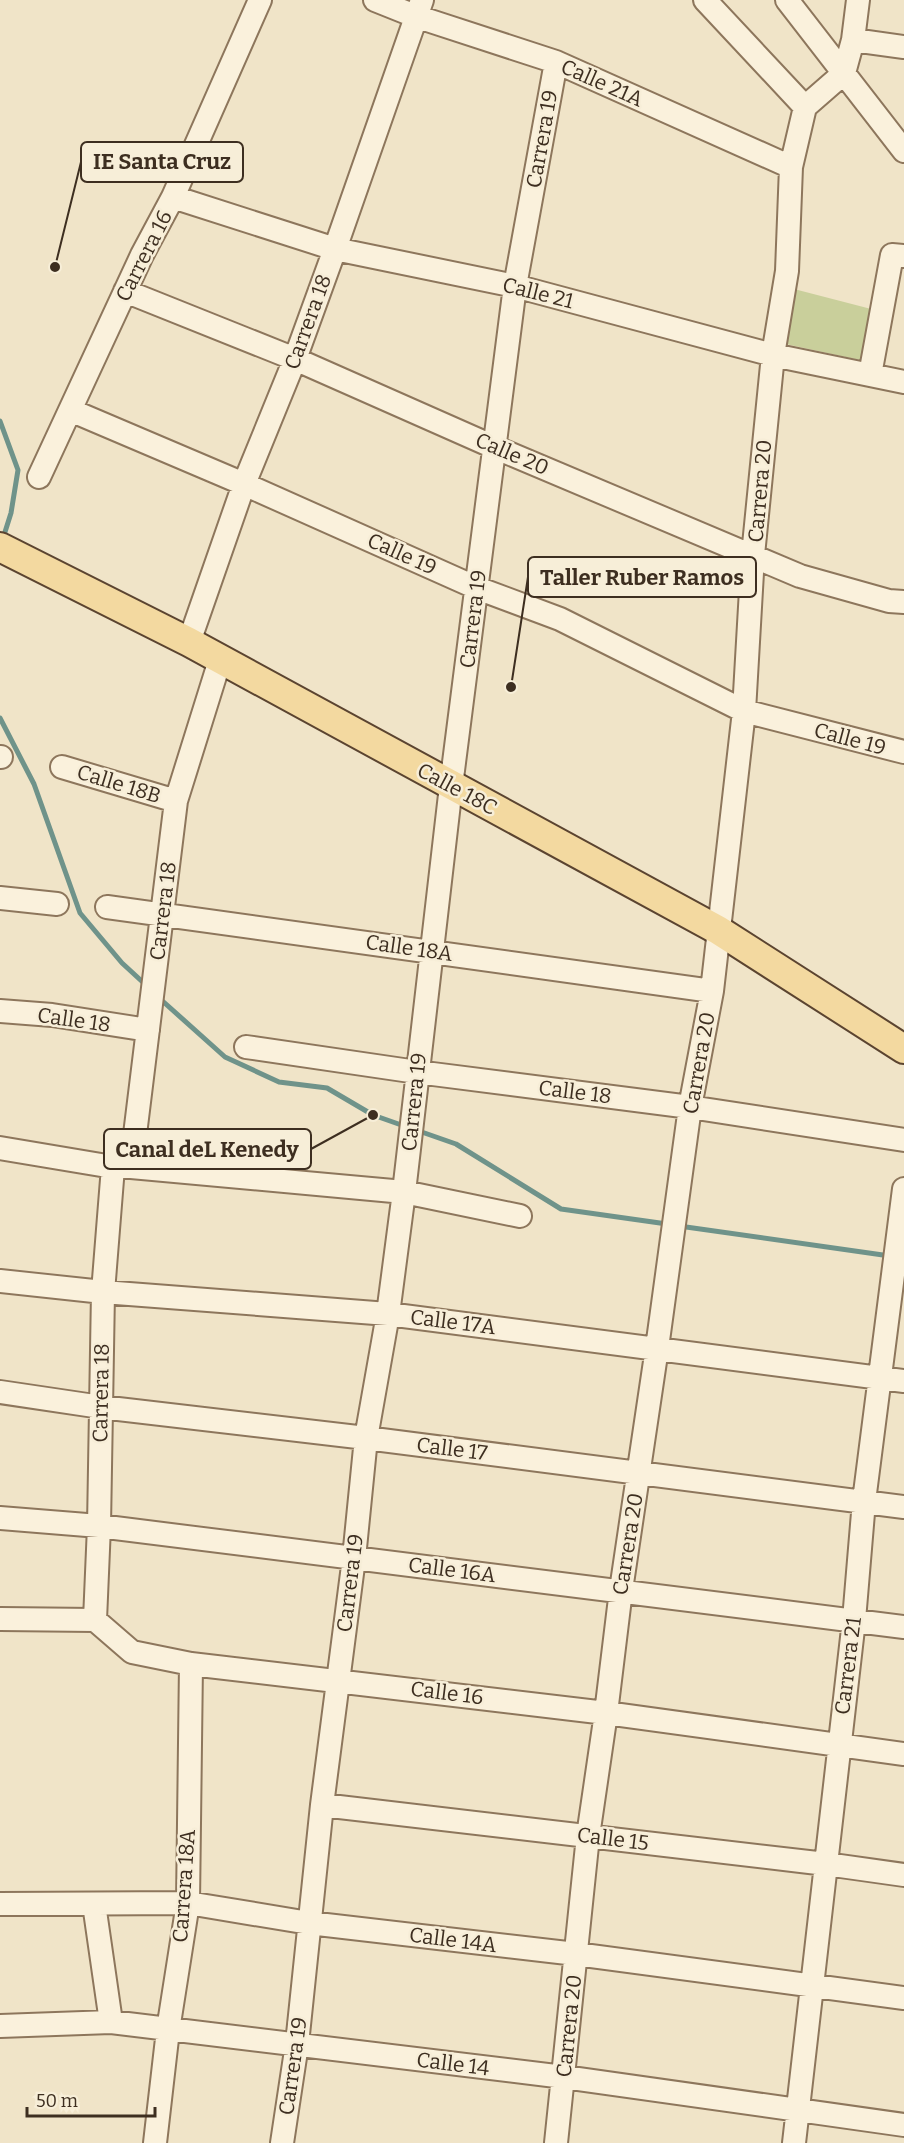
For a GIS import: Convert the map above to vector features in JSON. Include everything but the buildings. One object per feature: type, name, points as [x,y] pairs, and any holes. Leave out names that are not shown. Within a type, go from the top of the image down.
[{"type":"main road","name":"Calle 18C","points":[[0,546],[189,642],[718,930],[904,1049]]},
{"type":"street","name":"Carrera 16","points":[[39,477],[125,291],[173,197],[260,0]]},
{"type":"street","name":"Calle 21A","points":[[375,0],[418,8],[556,62],[790,167]]},
{"type":"street","points":[[705,0],[805,107],[844,73],[853,40],[858,0]]},
{"type":"street","points":[[786,0],[904,151]]},
{"type":"street","name":"Carrera 18","points":[[189,642],[244,484],[295,359],[335,249],[418,8]]},
{"type":"street","points":[[853,40],[904,46]]},
{"type":"street","name":"Carrera 19","points":[[282,2143],[297,2044],[322,1805],[354,1558],[366,1438],[388,1314],[404,1192],[451,786],[515,286],[556,62]]},
{"type":"street","name":"Carrera 20","points":[[556,2143],[588,1836],[621,1590],[690,1107],[712,991],[744,711],[753,555],[772,355],[787,271],[790,167],[805,107]]},
{"type":"street","name":"Calle 21","points":[[173,197],[335,249],[515,286],[772,355],[904,382]]},
{"type":"street","points":[[870,375],[898,256]]},
{"type":"street","name":"Calle 20","points":[[125,291],[295,359],[494,447],[800,576],[889,601],[904,602]]},
{"type":"street","name":"Calle 19","points":[[70,411],[244,484],[477,588],[560,619],[744,711],[904,752]]},
{"type":"street","name":"Carrera 18","points":[[95,1620],[104,1292],[122,1167],[150,1019],[176,801],[220,660]]},
{"type":"street","name":"Calle 18B","points":[[62,767],[176,801]]},
{"type":"street","points":[[0,898],[57,904]]},
{"type":"street","name":"Calle 18A","points":[[107,907],[431,950],[712,991]]},
{"type":"street","name":"Calle 18","points":[[0,1011],[52,1016],[150,1019]]},
{"type":"street","name":"Calle 18","points":[[246,1047],[417,1072],[690,1107],[904,1140]]},
{"type":"street","points":[[0,1148],[122,1167],[404,1192],[520,1216]]},
{"type":"street","name":"Carrera 21","points":[[794,2143],[854,1620],[864,1501],[904,1189]]},
{"type":"street","name":"Calle 17A","points":[[0,1281],[104,1292],[388,1314],[904,1381]]},
{"type":"street","name":"Calle 17","points":[[0,1392],[101,1407],[366,1438],[904,1507]]},
{"type":"street","name":"Calle 16A","points":[[0,1518],[99,1526],[904,1627]]},
{"type":"street","points":[[0,1619],[95,1620]]},
{"type":"street","name":"Calle 16","points":[[95,1620],[132,1652],[191,1664],[606,1713],[904,1754]]},
{"type":"street","name":"Carrera 18A","points":[[155,2143],[168,2030],[188,1903],[191,1664]]},
{"type":"street","name":"Calle 15","points":[[322,1805],[904,1875]]},
{"type":"street","name":"Calle 14A","points":[[0,1904],[188,1903],[309,1923],[576,1954],[904,1998]]},
{"type":"street","points":[[94,1904],[111,2022]]},
{"type":"street","name":"Calle 14","points":[[0,2026],[111,2022],[564,2077],[904,2125]]},
{"type":"green space","points":[[794,289],[875,310],[864,361],[781,343]]},
{"type":"waterway","points":[[0,421],[18,470],[11,513],[5,532]]},
{"type":"waterway","points":[[0,718],[34,784],[80,913],[122,963],[147,986]]},
{"type":"waterway","points":[[158,997],[225,1057],[279,1082],[327,1088],[373,1115],[407,1127]]},
{"type":"waterway","points":[[416,1130],[456,1144],[561,1209],[667,1224]]},
{"type":"waterway","points":[[679,1226],[890,1256]]},
{"type":"place","name":"IE Santa Cruz","points":[[55,267]]},
{"type":"place","name":"Taller Ruber Ramos","points":[[511,687]]},
{"type":"place","name":"Canal deL Kenedy","points":[[373,1115]]}]
